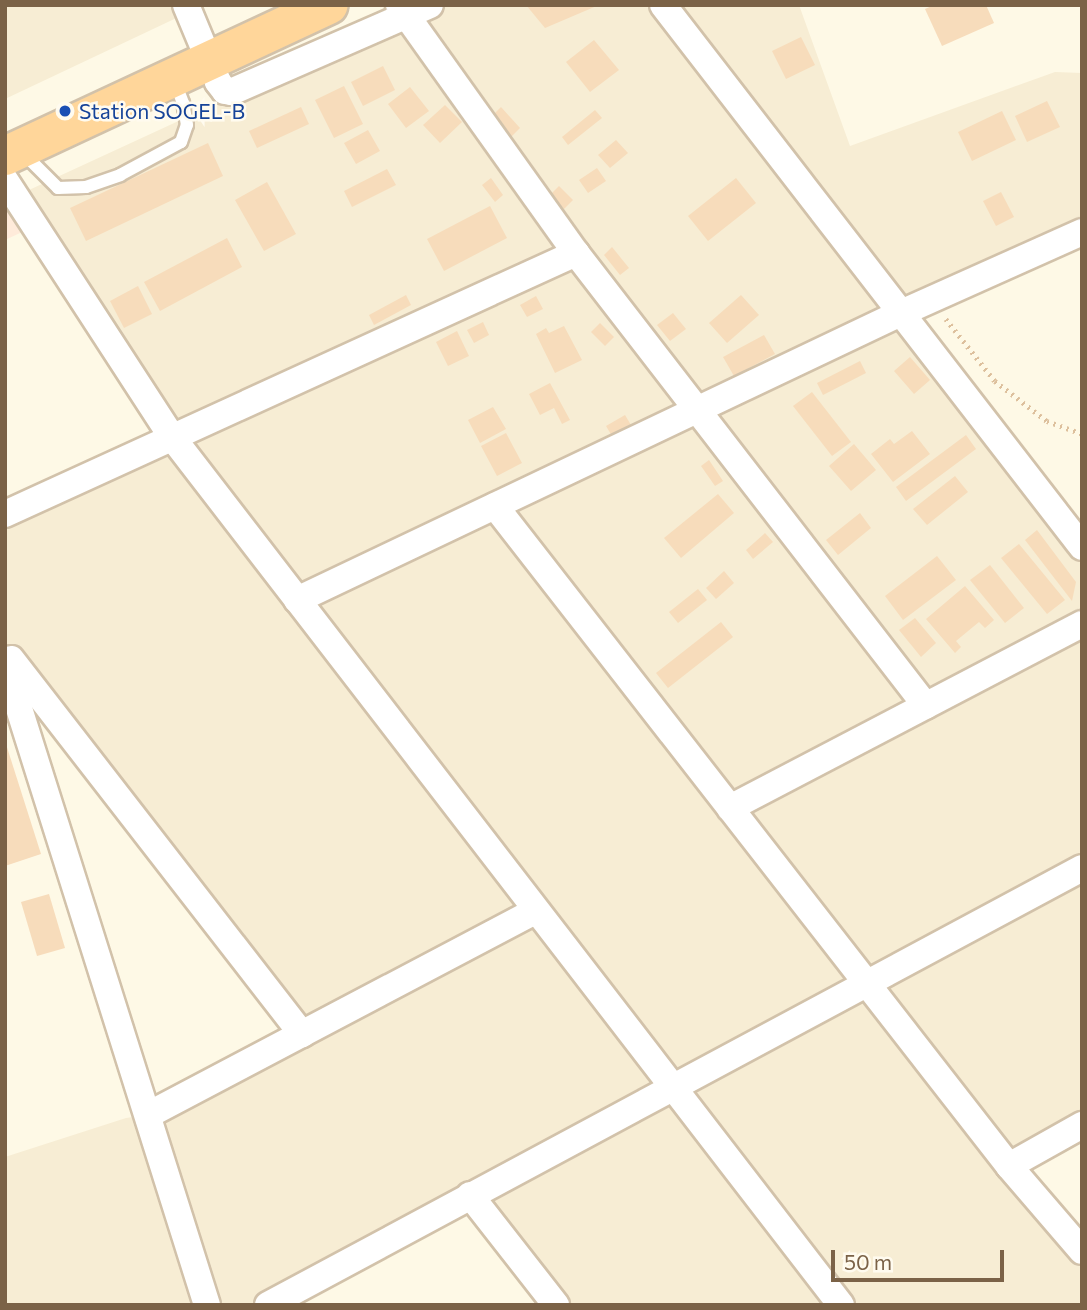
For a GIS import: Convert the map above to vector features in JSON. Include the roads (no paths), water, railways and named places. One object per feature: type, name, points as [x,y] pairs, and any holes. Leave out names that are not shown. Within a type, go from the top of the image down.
[{"type":"highway","points":[[10,162],[173,78],[329,5]]},
{"type":"street","points":[[186,5],[209,61],[225,91],[237,92],[403,11],[430,5]]},
{"type":"street","points":[[663,5],[1082,547]]},
{"type":"street","points":[[403,11],[576,253],[926,706]]},
{"type":"street","points":[[10,162],[172,438],[841,1305]]},
{"type":"street","points":[[297,600],[901,313],[1082,232]]},
{"type":"street","points":[[5,514],[576,253]]},
{"type":"street","points":[[495,506],[1009,1166],[1082,1251]]},
{"type":"street","points":[[730,808],[1082,624]]},
{"type":"street","points":[[5,653],[302,1034]]},
{"type":"street","points":[[5,664],[207,1305]]},
{"type":"street","points":[[268,1305],[1082,868]]},
{"type":"street","points":[[148,1115],[535,911]]},
{"type":"street","points":[[1009,1166],[1082,1125]]},
{"type":"street","points":[[470,1195],[556,1305]]},
{"type":"lane","points":[[10,162],[58,188],[86,187],[120,175],[181,142],[187,125],[183,103],[173,78]]},
{"type":"place","name":"Station SOGEL-B","points":[[65,111]]}]
